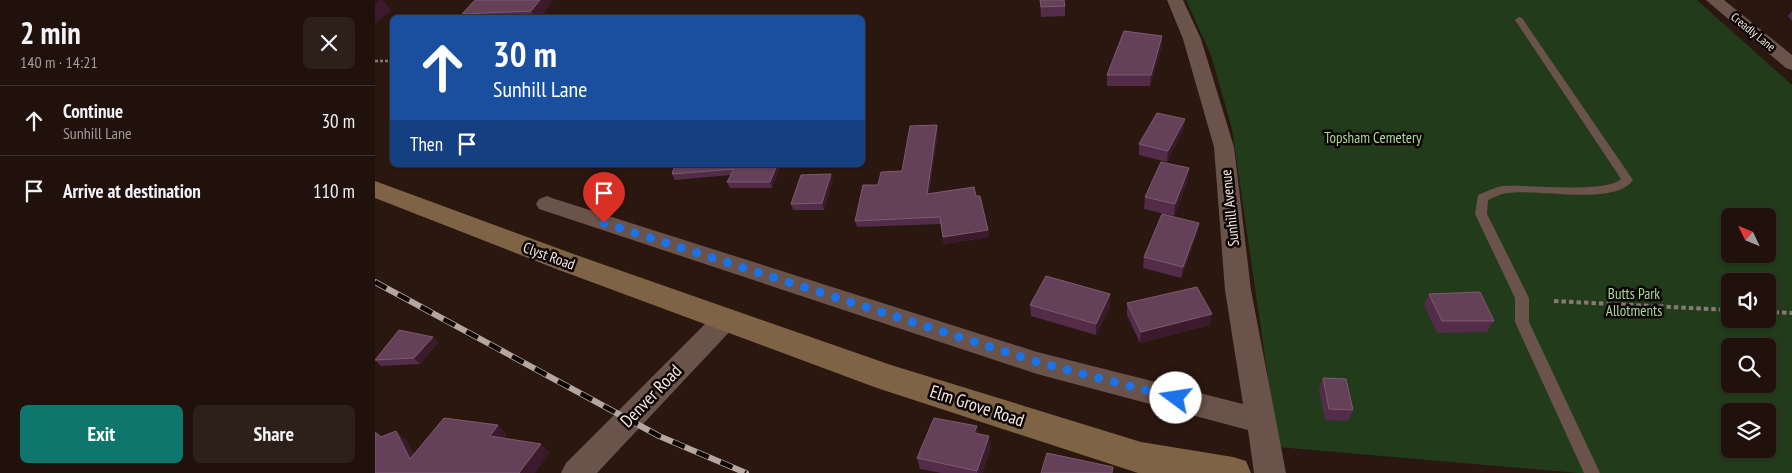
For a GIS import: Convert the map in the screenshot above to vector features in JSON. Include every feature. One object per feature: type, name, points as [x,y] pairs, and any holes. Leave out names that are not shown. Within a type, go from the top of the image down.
[{"type":"street","name":"Sunhill Avenue","points":[[1175,0],[1192,39],[1224,147],[1238,290],[1270,473]]},
{"type":"street","name":"Creadly Lane","points":[[1714,0],[1792,64]]},
{"type":"street","name":"Clyst Road","points":[[375,189],[462,224],[725,320]]},
{"type":"street","points":[[547,204],[1037,362],[1262,422]]},
{"type":"street","name":"Elm Grove Road","points":[[725,320],[1140,466],[1233,473]]},
{"type":"street","name":"Denver Road","points":[[577,473],[725,320]]},
{"type":"lane","points":[[1519,20],[1627,180],[1619,187],[1599,190],[1502,190],[1482,198],[1481,214],[1522,298],[1522,322],[1592,473]]},
{"type":"path","points":[[375,61],[390,61]]},
{"type":"path","points":[[1554,301],[1721,310]]},
{"type":"path","points":[[1776,312],[1792,313]]},
{"type":"green space","name":"Topsham Cemetery","points":[[1186,0],[1697,0],[1792,85],[1792,473],[1579,473],[1278,447],[1232,129],[1211,55]]},
{"type":"building","points":[[475,0],[540,0],[531,11],[462,14]]},
{"type":"building","points":[[1040,0],[1064,0],[1065,6],[1041,7]]},
{"type":"building","points":[[1124,31],[1162,36],[1151,75],[1107,75]]},
{"type":"building","points":[[1157,113],[1185,119],[1168,151],[1139,144]]},
{"type":"building","points":[[937,125],[927,194],[974,187],[976,196],[980,196],[988,230],[943,237],[940,217],[855,221],[863,185],[878,185],[881,172],[902,171],[910,126]]},
{"type":"building","points":[[1161,162],[1189,168],[1175,204],[1145,197]]},
{"type":"building","points":[[674,167],[776,167],[770,182],[727,182],[734,169],[672,174]]},
{"type":"building","points":[[831,174],[822,203],[791,204],[801,175]]},
{"type":"building","points":[[1162,214],[1199,223],[1183,267],[1144,257]]},
{"type":"building","points":[[1046,276],[1110,294],[1096,324],[1030,305]]},
{"type":"building","points":[[1197,287],[1212,314],[1141,332],[1127,303]]},
{"type":"building","points":[[1480,292],[1494,321],[1442,321],[1429,294]]},
{"type":"building","points":[[399,330],[433,337],[414,358],[375,360]]},
{"type":"building","points":[[1323,378],[1346,379],[1353,410],[1329,409]]},
{"type":"building","points":[[444,418],[498,425],[490,436],[541,444],[519,473],[375,473],[375,432],[381,437],[396,431],[410,459]]},
{"type":"building","points":[[934,418],[977,426],[974,433],[989,436],[977,471],[917,458]]},
{"type":"building","points":[[1047,453],[1113,467],[1112,473],[1041,473]]},
{"type":"railway","points":[[375,282],[659,436],[746,473]]},
{"type":"route","points":[[604,223],[1037,362],[1176,398]]},
{"type":"park label","name":"Butts Park Allotments","points":[[1634,302]]}]
